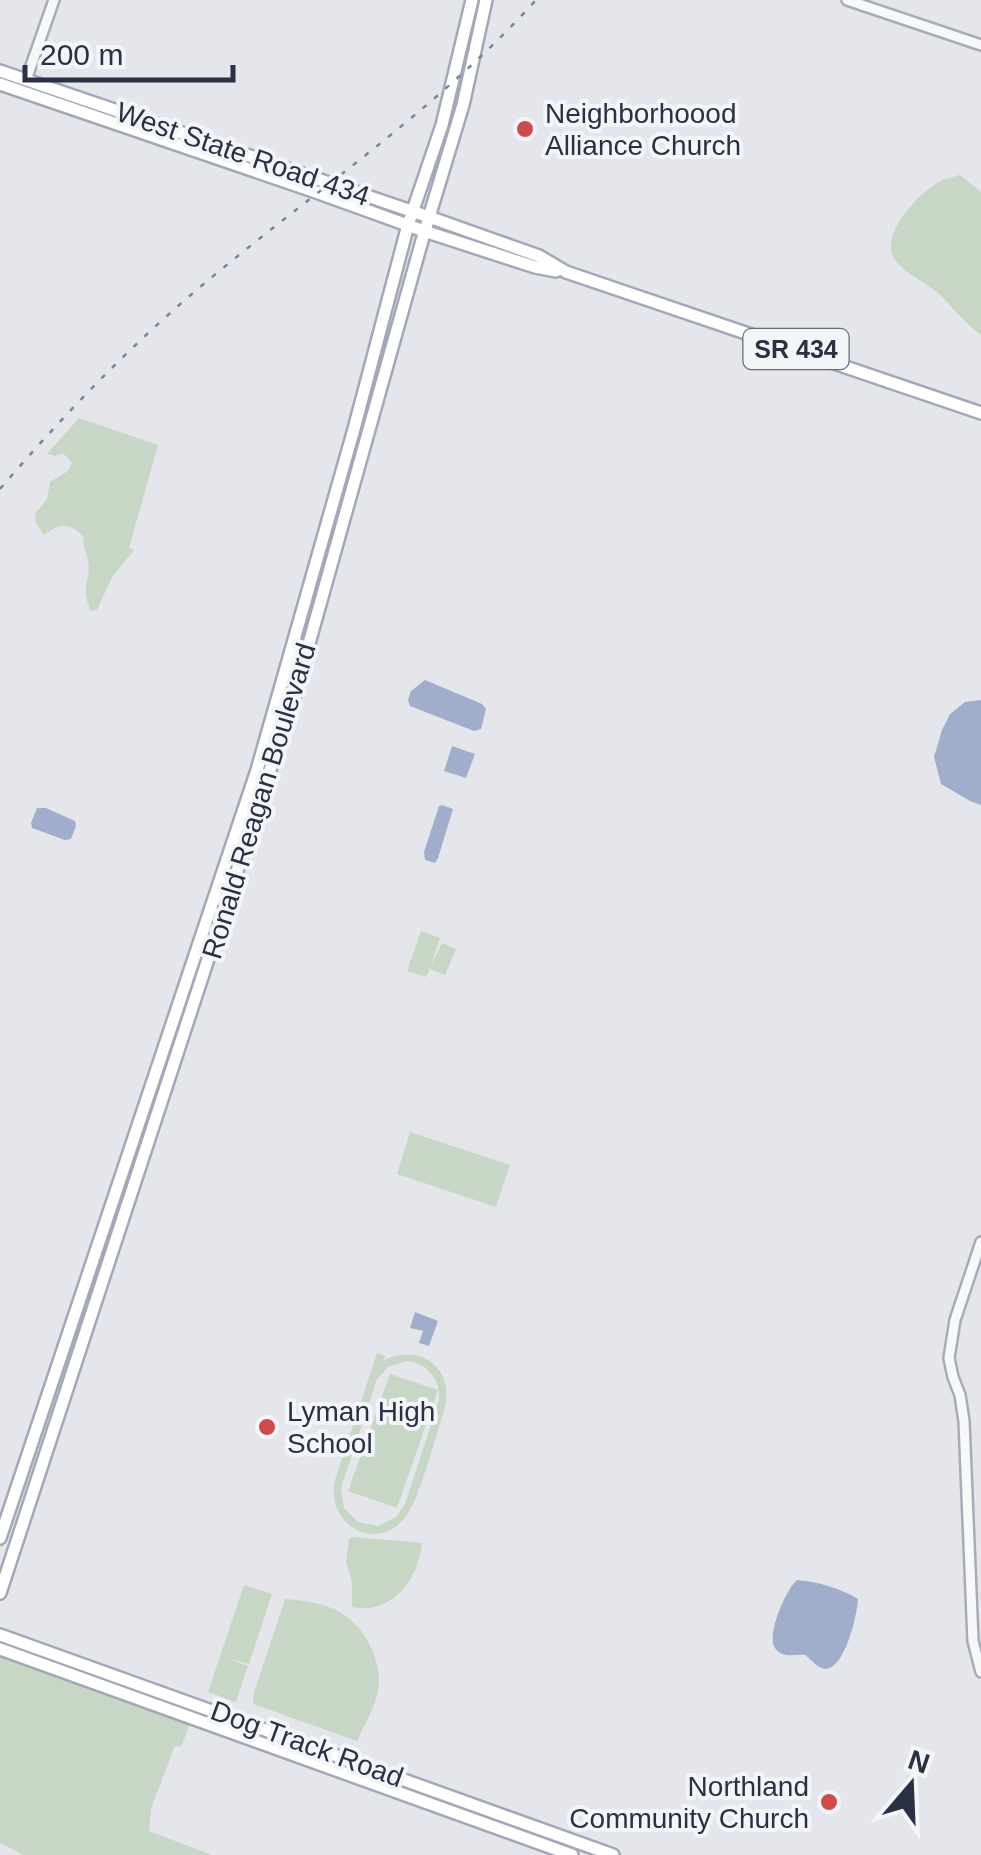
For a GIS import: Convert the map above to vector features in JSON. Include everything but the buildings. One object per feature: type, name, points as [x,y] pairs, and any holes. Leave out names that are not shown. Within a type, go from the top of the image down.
[{"type":"main road","name":"Ronald Reagan Boulevard","points":[[0,1538],[262,754],[408,225],[442,125],[472,0]]},
{"type":"main road","name":"Ronald Reagan Boulevard","points":[[0,1594],[271,774],[467,91],[486,0]]},
{"type":"main road","name":"West State Road 434","points":[[0,71],[25,86],[424,232]]},
{"type":"main road","name":"West State Road 434","points":[[2,85],[50,88],[428,217]]},
{"type":"main road","name":"SR 434","points":[[428,217],[538,256],[566,272],[981,412]]},
{"type":"main road","name":"SR 434","points":[[424,232],[535,268],[566,272]]},
{"type":"main road","points":[[386,274],[401,252]]},
{"type":"main road","points":[[27,1461],[42,1467]]},
{"type":"main road","name":"Dog Track Road","points":[[0,1636],[614,1855]]},
{"type":"main road","name":"Dog Track Road","points":[[0,1649],[572,1855]]},
{"type":"street","points":[[25,86],[54,0]]},
{"type":"street","points":[[847,0],[981,44]]},
{"type":"street","points":[[981,1242],[955,1320],[949,1358],[964,1421],[973,1641],[981,1672]]},
{"type":"green space","points":[[960,175],[981,192],[981,335],[937,292],[898,264],[891,248],[896,226],[911,205],[937,183]]},
{"type":"green space","points":[[79,418],[158,445],[129,548],[134,550],[112,577],[97,610],[91,611],[86,595],[89,568],[84,537],[64,526],[44,535],[35,514],[47,499],[50,482],[68,471],[72,463],[63,453],[47,454]]},
{"type":"green space","points":[[421,931],[440,938],[431,966],[442,943],[456,949],[445,975],[430,969],[426,977],[407,971]]},
{"type":"green space","points":[[410,1132],[510,1165],[496,1207],[397,1174]]},
{"type":"green space","points":[[377,1353],[385,1356],[384,1360],[410,1355],[431,1362],[444,1380],[445,1407],[421,1483],[404,1519],[379,1534],[354,1529],[337,1509],[335,1480]],"holes":[[[407,1361],[432,1374],[439,1400],[405,1504],[396,1517],[378,1526],[358,1522],[344,1508],[341,1488],[377,1379],[388,1367]]]},
{"type":"green space","points":[[390,1374],[438,1390],[397,1508],[348,1491]]},
{"type":"green space","points":[[352,1537],[422,1543],[409,1581],[401,1592],[379,1606],[352,1607],[352,1582],[346,1562]]},
{"type":"green space","points":[[244,1585],[272,1594],[249,1664],[229,1659],[248,1666],[236,1702],[208,1692]]},
{"type":"green space","points":[[285,1599],[338,1611],[366,1638],[376,1661],[379,1685],[357,1741],[253,1704]]},
{"type":"green space","points":[[0,1654],[191,1721],[181,1747],[175,1746],[151,1808],[149,1831],[212,1855],[24,1855],[0,1843]]},
{"type":"water","points":[[425,680],[482,704],[486,709],[481,729],[474,731],[410,706],[411,691]]},
{"type":"water","points":[[981,700],[981,805],[941,784],[934,757],[950,714],[965,702]]},
{"type":"water","points":[[452,746],[475,754],[466,778],[444,771]]},
{"type":"water","points":[[442,805],[453,809],[435,863],[425,860],[424,852]]},
{"type":"water","points":[[37,808],[75,821],[71,839],[32,828]]},
{"type":"water","points":[[415,1312],[438,1321],[429,1346],[419,1343],[423,1331],[410,1328]]},
{"type":"water","points":[[797,1580],[829,1586],[858,1599],[849,1640],[832,1667],[822,1668],[805,1655],[785,1655],[775,1648],[773,1633],[778,1612]]},
{"type":"railway","points":[[0,489],[93,387],[167,316],[413,116],[497,41],[536,0]]},
{"type":"place","name":"Neighborhoood Alliance Church","points":[[525,129]]},
{"type":"place","name":"Lyman High School","points":[[267,1427]]},
{"type":"place","name":"Northland Community Church","points":[[829,1802]]}]
